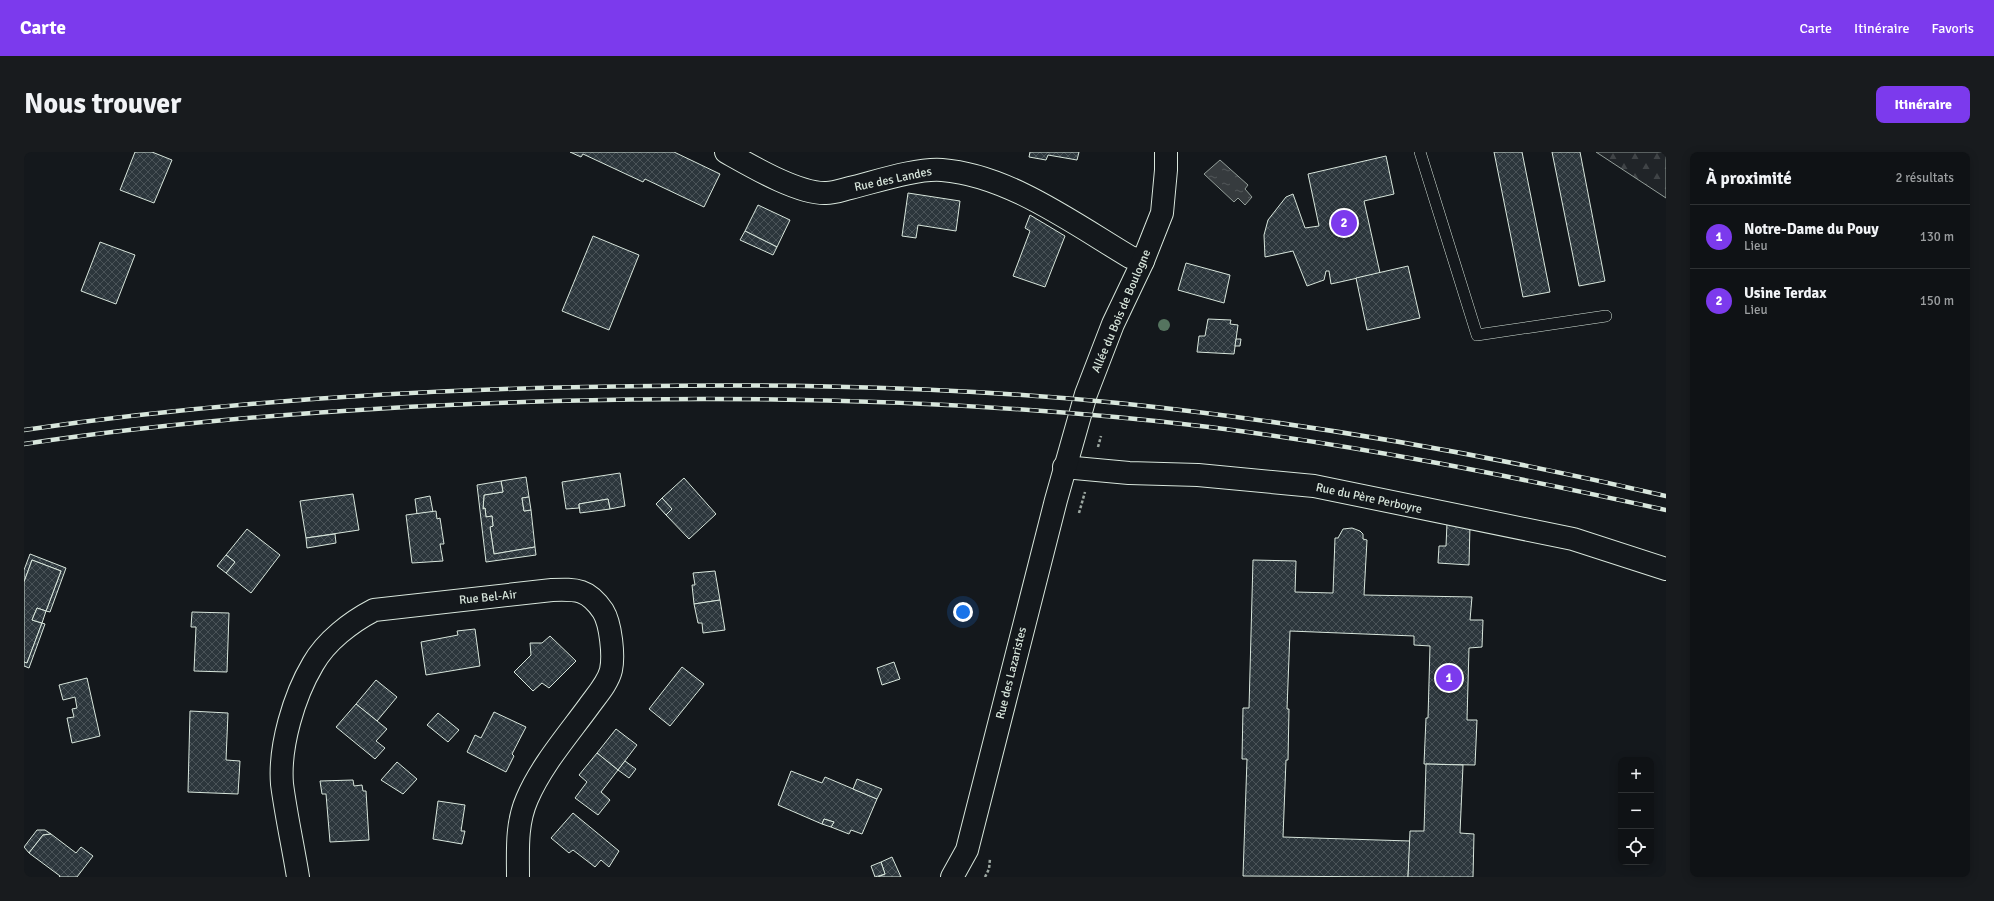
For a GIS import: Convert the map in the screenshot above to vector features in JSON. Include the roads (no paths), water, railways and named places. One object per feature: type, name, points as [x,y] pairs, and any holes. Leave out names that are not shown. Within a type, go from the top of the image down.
[{"type":"street","name":"Rue des Landes","points":[[726,152],[767,174],[806,190],[826,193],[916,172],[940,170],[975,175],[1027,196],[1130,257],[1143,260]]},
{"type":"street","name":"Allée du Bois de Boulogne","points":[[1064,467],[1086,394],[1113,324],[1143,260],[1162,213],[1166,152]]},
{"type":"street","name":"Rue du Père Perboyre","points":[[1064,467],[1129,473],[1198,475],[1314,486],[1573,539],[1666,569]]},
{"type":"street","name":"Rue des Lazaristes","points":[[952,877],[967,850],[1064,467]]},
{"type":"street","name":"Rue Bel-Air","points":[[298,877],[282,782],[284,739],[298,698],[313,663],[335,637],[355,620],[374,610],[574,589],[594,598],[606,616],[612,641],[611,670],[601,690],[542,772],[526,800],[518,835],[518,877]]},
{"type":"lane","points":[[1420,152],[1477,335],[1606,316]]},
{"type":"water","points":[[1220,160],[1248,185],[1245,189],[1252,197],[1245,205],[1238,198],[1234,202],[1204,174]]},
{"type":"railway","points":[[24,430],[88,421],[216,407],[409,393],[609,386],[828,386],[973,392],[1046,397],[1118,403],[1256,420],[1462,453],[1530,466],[1666,496]]},
{"type":"railway","points":[[24,444],[222,420],[421,406],[636,399],[882,402],[1045,411],[1209,427],[1324,443],[1439,463],[1666,510]]},
{"type":"place","name":"Usine Terdax","points":[[1344,223]]},
{"type":"place","name":"Notre-Dame du Pouy","points":[[1449,678]]}]
